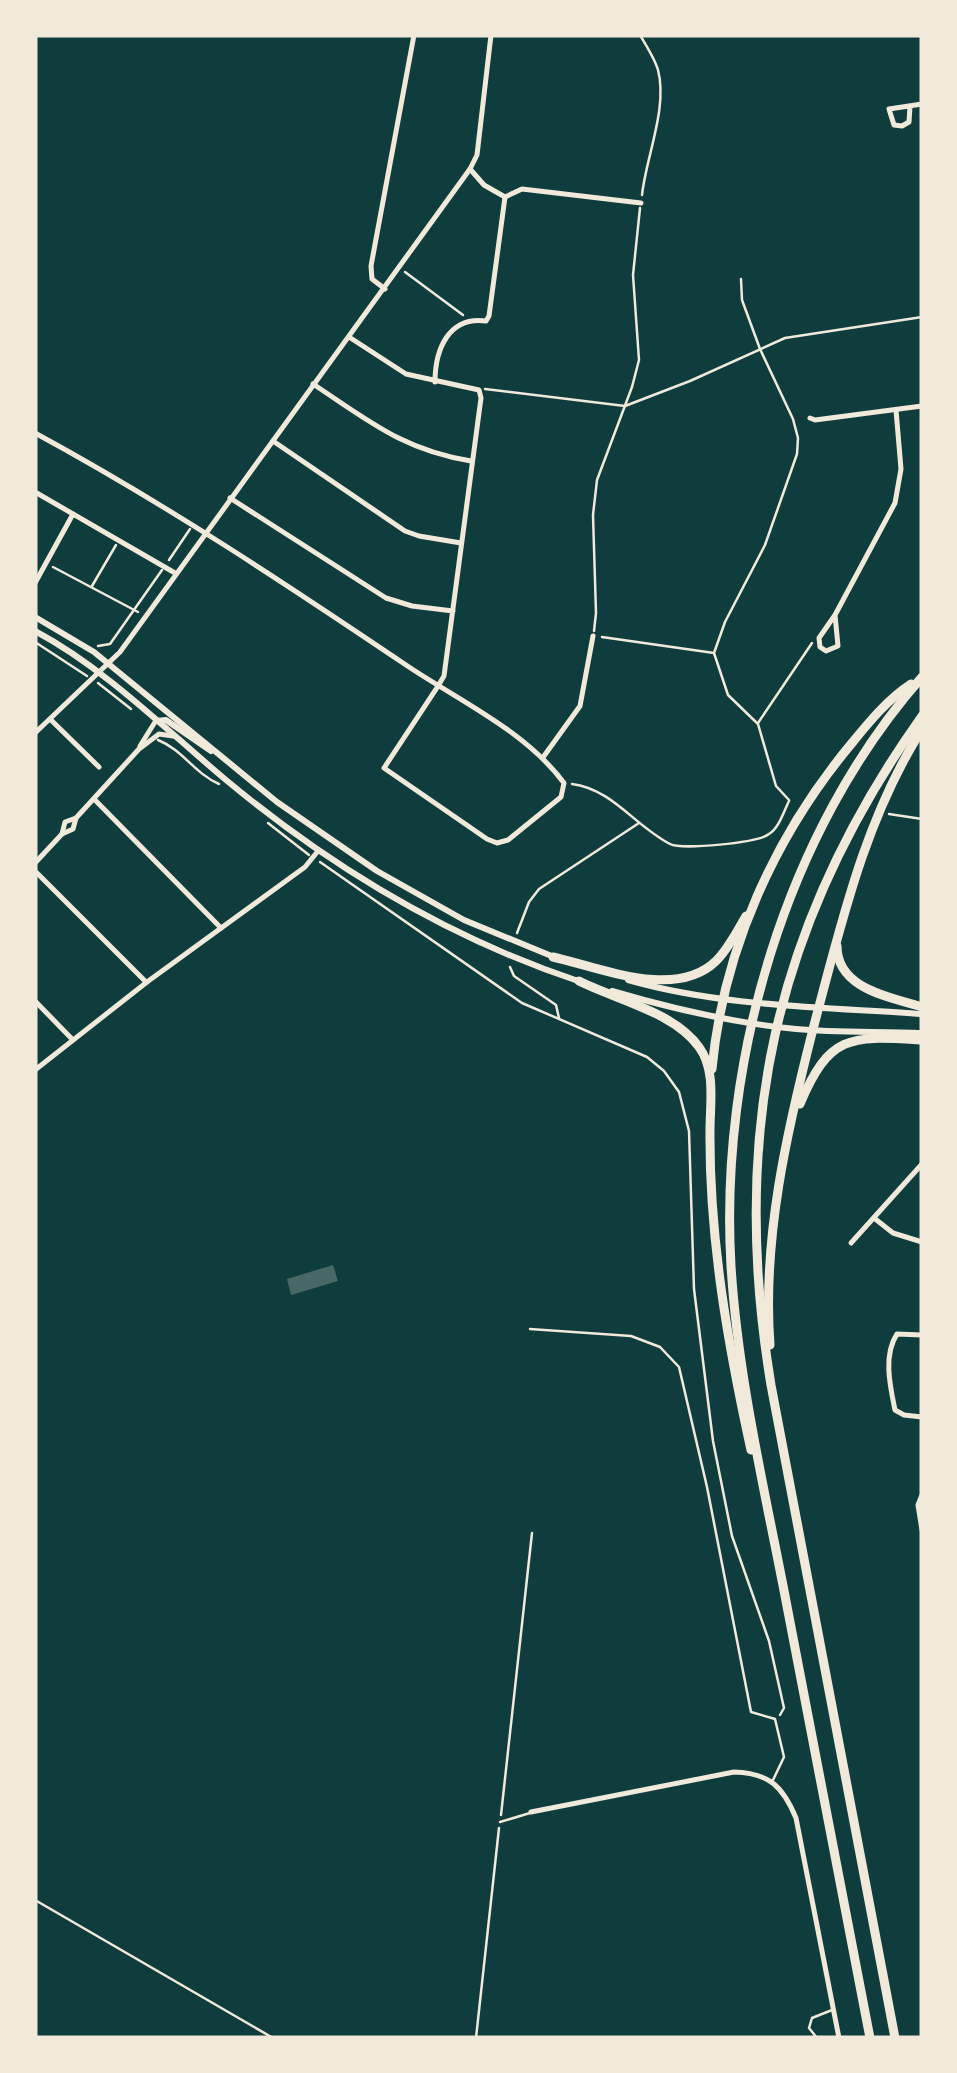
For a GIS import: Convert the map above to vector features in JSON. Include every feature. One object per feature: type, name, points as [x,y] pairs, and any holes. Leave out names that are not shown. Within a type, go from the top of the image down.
[{"type":"highway","points":[[554,957],[668,981],[685,979],[707,969],[721,956],[755,900],[786,836],[824,778],[878,713],[922,677]]},
{"type":"highway","points":[[870,2038],[746,1384],[731,1266],[733,1148],[746,1047],[766,968],[794,889],[838,800],[881,731],[922,677]]},
{"type":"highway","points":[[895,2038],[775,1408],[755,1242],[758,1139],[772,1046],[792,966],[838,853],[880,778],[922,716]]},
{"type":"highway","points":[[775,1408],[769,1263],[793,1120],[840,923],[883,802],[922,729]]},
{"type":"highway","points":[[755,900],[714,1044],[711,1184],[720,1285],[749,1442],[770,1516]]},
{"type":"highway","points":[[840,923],[837,954],[847,975],[866,988],[922,1010]]},
{"type":"highway","points":[[579,981],[667,1020],[692,1039],[706,1062],[710,1102]]},
{"type":"highway","points":[[793,1120],[811,1078],[832,1051],[856,1038],[922,1036]]},
{"type":"main road","points":[[35,617],[94,652],[277,802],[409,891],[464,920],[554,957],[643,984],[818,1009],[922,1010]]},
{"type":"main road","points":[[35,631],[86,664],[95,676],[318,850],[360,880],[447,930],[579,981],[655,1004],[720,1018],[813,1030],[922,1036]]},
{"type":"main road","points":[[156,721],[166,720],[221,756]]},
{"type":"street","points":[[385,288],[372,279],[371,266],[414,35]]},
{"type":"street","points":[[35,733],[108,663],[148,613],[470,169],[477,155],[492,35]]},
{"type":"street","points":[[910,106],[909,122],[894,125],[889,109],[922,104]]},
{"type":"street","points":[[470,169],[484,185],[505,197]]},
{"type":"street","points":[[505,197],[522,189],[641,204]]},
{"type":"street","points":[[435,382],[440,349],[458,324],[486,321],[505,197]]},
{"type":"street","points":[[35,433],[193,524],[205,532],[438,686],[544,756],[564,783],[561,797],[517,834],[497,842],[487,840],[384,768],[438,686],[444,676],[481,398],[478,390],[435,382],[391,367],[349,337]]},
{"type":"street","points":[[313,384],[394,438],[439,456],[472,461]]},
{"type":"street","points":[[810,418],[922,406]]},
{"type":"street","points":[[835,614],[838,646],[826,651],[819,644],[820,638],[895,502],[901,468],[896,410]]},
{"type":"street","points":[[273,441],[405,530],[462,543]]},
{"type":"street","points":[[35,492],[176,573]]},
{"type":"street","points":[[230,498],[386,598],[454,612]]},
{"type":"street","points":[[35,583],[72,514]]},
{"type":"street","points":[[544,756],[580,706],[593,636]]},
{"type":"street","points":[[50,719],[99,766]]},
{"type":"street","points":[[139,749],[156,721]]},
{"type":"street","points":[[35,863],[62,834],[73,829],[76,818],[139,749],[158,734],[176,738]]},
{"type":"street","points":[[94,799],[222,929]]},
{"type":"street","points":[[35,1070],[305,866],[318,850]]},
{"type":"street","points":[[35,871],[147,982]]},
{"type":"street","points":[[35,1001],[73,1040]]},
{"type":"street","points":[[851,1244],[922,1164]]},
{"type":"street","points":[[874,1218],[893,1234],[922,1242]]},
{"type":"street","points":[[922,1335],[896,1334],[892,1338],[889,1368],[896,1410],[922,1417]]},
{"type":"street","points":[[922,1495],[918,1505],[922,1530]]},
{"type":"street","points":[[531,1812],[734,1772],[772,1780],[784,1791],[796,1818],[839,2038]]},
{"type":"lane","points":[[530,1329],[631,1336],[660,1347],[675,1360],[684,1380],[707,1487],[750,1712],[775,1720],[784,1756],[772,1780]]},
{"type":"lane","points":[[500,1822],[531,1812]]},
{"type":"lane","points":[[817,2038],[809,2028],[812,2018],[834,2010]]},
{"type":"path","points":[[640,35],[658,70],[660,108],[645,164],[633,275],[639,360],[597,480],[592,515],[596,613],[593,636],[714,653]]},
{"type":"path","points":[[400,268],[469,320]]},
{"type":"path","points":[[742,278],[742,300],[760,350],[794,420],[797,454],[765,545],[725,622],[714,653],[728,694],[758,724],[776,786],[790,800],[799,801]]},
{"type":"path","points":[[478,390],[625,406],[785,338],[922,317]]},
{"type":"path","points":[[94,652],[98,646],[110,644],[193,524]]},
{"type":"path","points":[[90,588],[119,540]]},
{"type":"path","points":[[46,562],[132,612],[148,613]]},
{"type":"path","points":[[35,642],[80,672],[95,676],[141,716]]},
{"type":"path","points":[[758,724],[809,643],[819,644]]},
{"type":"path","points":[[80,672],[86,664]]},
{"type":"path","points":[[564,783],[592,786],[673,846],[766,837],[773,832],[790,800]]},
{"type":"path","points":[[888,814],[922,820]]},
{"type":"path","points":[[517,933],[529,902],[540,889],[640,822]]},
{"type":"path","points":[[510,967],[514,976],[556,1005],[559,1020],[626,1045],[664,1071],[679,1092],[686,1113],[694,1289],[705,1388],[732,1536],[769,1641],[784,1708],[775,1720]]},
{"type":"path","points":[[476,2038],[532,1533]]},
{"type":"path","points":[[35,1900],[273,2038]]},
{"type":"building","points":[[333,1265],[338,1281],[291,1295],[287,1279]]}]
